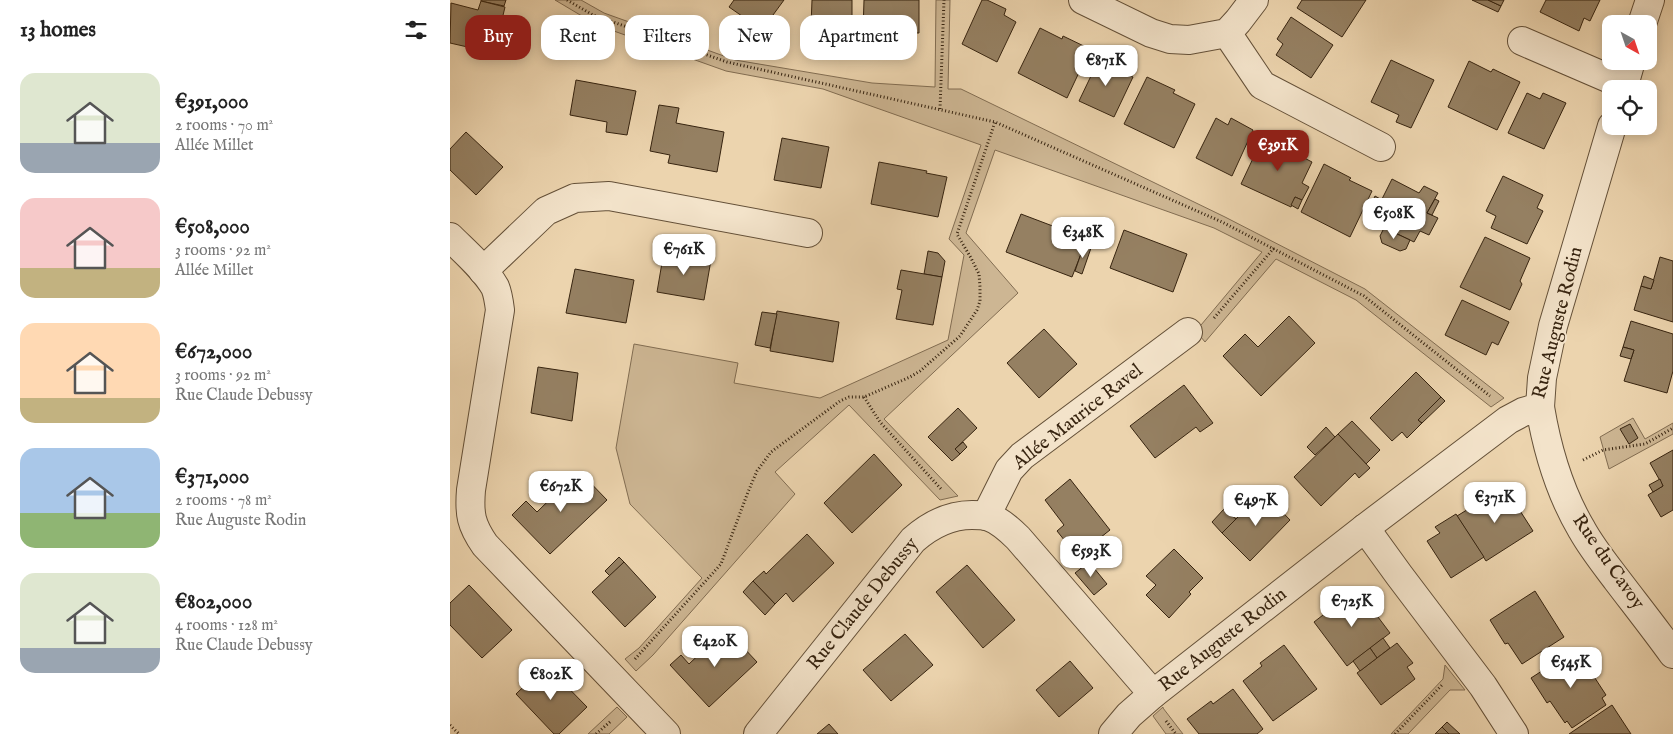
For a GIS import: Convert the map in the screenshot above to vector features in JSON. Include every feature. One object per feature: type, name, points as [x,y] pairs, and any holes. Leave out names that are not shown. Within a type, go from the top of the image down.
[{"type":"street","points":[[1083,0],[1151,33],[1170,39],[1189,40],[1227,33],[1254,0]]},
{"type":"street","points":[[1645,15],[1650,0]]},
{"type":"street","points":[[1227,33],[1262,85],[1381,147]]},
{"type":"street","points":[[1522,41],[1626,78]]},
{"type":"street","name":"Rue Auguste Rodin","points":[[1113,734],[1129,715],[1153,694],[1365,528],[1508,420],[1523,412],[1540,407],[1542,378],[1553,326],[1609,135]]},
{"type":"street","points":[[484,272],[546,211],[575,198],[609,196],[808,233]]},
{"type":"street","points":[[450,237],[484,272],[495,287],[500,310],[470,490],[469,507],[471,520],[485,545],[666,734]]},
{"type":"street","name":"Allée Maurice Ravel","points":[[973,515],[1022,456],[1188,332]]},
{"type":"street","name":"Rue du Cavoy","points":[[1540,407],[1544,433],[1557,473],[1581,529],[1593,548],[1673,654]]},
{"type":"street","points":[[973,515],[1006,526],[1153,694]]},
{"type":"street","name":"Rue Claude Debussy","points":[[758,734],[913,540],[924,530],[938,522],[973,515]]},
{"type":"street","points":[[1365,528],[1483,686],[1514,734]]},
{"type":"path","points":[[567,0],[593,15],[727,62],[994,122],[1222,222],[1364,296],[1497,401],[1508,420]]},
{"type":"path","points":[[940,109],[944,0]]},
{"type":"path","points":[[615,682],[721,564],[757,471],[770,452],[849,396],[864,397],[920,372],[960,336],[977,310],[980,300],[979,274],[957,234],[994,122]]},
{"type":"path","points":[[1188,332],[1201,332],[1274,248]]},
{"type":"path","points":[[864,397],[880,422],[950,497],[973,515]]},
{"type":"path","points":[[1557,473],[1603,450],[1644,444],[1673,428]]},
{"type":"path","points":[[1395,734],[1465,662]]},
{"type":"path","points":[[450,725],[459,734]]},
{"type":"shaded area","points":[[555,0],[581,0],[610,15],[580,15]]},
{"type":"shaded area","points":[[936,0],[950,0],[948,89],[961,89],[1225,217],[1365,289],[1504,398],[1491,407],[1356,300],[1276,259],[1205,342],[1196,331],[1262,252],[1214,228],[995,150],[966,233],[1018,293],[884,419],[958,496],[940,500],[849,405],[775,472],[795,494],[653,655],[636,671],[625,659],[639,648],[702,578],[630,504],[616,448],[634,344],[738,363],[734,383],[820,398],[948,340],[964,255],[949,239],[981,145],[823,89],[726,71],[695,60],[709,60],[709,51],[719,54],[719,60],[735,60],[872,83],[935,87]]},
{"type":"shaded area","points":[[615,17],[625,21],[625,35],[615,31]]},
{"type":"shaded area","points":[[1633,418],[1645,439],[1673,423],[1673,434],[1609,469],[1600,437]]},
{"type":"shaded area","points":[[1445,665],[1465,690],[1450,690],[1408,734],[1391,734],[1443,679]]},
{"type":"shaded area","points":[[617,707],[627,717],[609,734],[588,734]]},
{"type":"shaded area","points":[[1163,707],[1183,734],[1166,734],[1153,716]]},
{"type":"building","points":[[481,0],[506,0],[504,6]]},
{"type":"building","points":[[734,0],[784,0],[773,15],[740,15],[729,7]]},
{"type":"building","points":[[812,0],[852,0],[852,15],[811,15]]},
{"type":"building","points":[[864,0],[919,0],[919,33],[917,33],[917,15],[864,15]]},
{"type":"building","points":[[982,0],[987,0],[1006,9],[1004,15],[1016,22],[997,62],[962,44]]},
{"type":"building","points":[[1302,0],[1366,0],[1342,37],[1297,8]]},
{"type":"building","points":[[1472,0],[1488,0],[1501,6],[1498,12]]},
{"type":"building","points":[[1488,0],[1504,0],[1501,6]]},
{"type":"building","points":[[1546,0],[1600,0],[1590,21],[1584,18],[1579,31],[1540,12]]},
{"type":"building","points":[[481,1],[505,7],[503,15],[465,15],[465,46],[450,43],[451,3],[478,10]]},
{"type":"building","points":[[1291,17],[1333,45],[1311,78],[1276,55],[1283,44],[1277,39]]},
{"type":"building","points":[[1040,28],[1062,39],[1063,36],[1090,49],[1067,98],[1018,73]]},
{"type":"building","points":[[1101,55],[1124,66],[1121,71],[1133,77],[1114,117],[1079,101]]},
{"type":"building","points":[[1391,60],[1434,80],[1411,128],[1396,122],[1399,115],[1371,102]]},
{"type":"building","points":[[1469,61],[1491,72],[1493,69],[1520,82],[1497,130],[1448,107]]},
{"type":"building","points":[[1147,77],[1175,90],[1173,93],[1195,104],[1174,148],[1124,124]]},
{"type":"building","points":[[576,80],[636,91],[627,135],[606,132],[607,122],[570,115]]},
{"type":"building","points":[[1527,93],[1540,99],[1543,93],[1566,103],[1544,149],[1508,133]]},
{"type":"building","points":[[659,105],[679,108],[676,123],[724,132],[717,172],[668,163],[670,155],[650,151]]},
{"type":"building","points":[[1216,118],[1228,125],[1231,118],[1253,130],[1232,176],[1196,158]]},
{"type":"building","points":[[466,132],[503,167],[476,195],[450,170],[450,149]]},
{"type":"building","points":[[1264,135],[1291,148],[1289,150],[1312,162],[1302,183],[1309,187],[1302,200],[1295,197],[1291,207],[1241,184]]},
{"type":"building","points":[[782,138],[829,147],[821,188],[774,180]]},
{"type":"building","points":[[879,162],[927,171],[926,173],[947,177],[938,217],[871,204]]},
{"type":"building","points":[[1324,164],[1351,178],[1349,180],[1372,191],[1350,237],[1301,212]]},
{"type":"building","points":[[1503,176],[1543,195],[1537,208],[1543,211],[1527,244],[1491,228],[1496,216],[1486,211]]},
{"type":"building","points":[[1392,179],[1419,193],[1424,186],[1438,193],[1427,213],[1438,218],[1429,235],[1420,231],[1414,242],[1371,221]]},
{"type":"building","points":[[1375,196],[1382,200],[1371,221],[1365,218]]},
{"type":"building","points":[[1295,197],[1302,200],[1298,209],[1291,205]]},
{"type":"building","points":[[1435,199],[1439,201],[1432,215],[1427,213]]},
{"type":"building","points":[[1021,214],[1087,239],[1072,277],[1006,252]]},
{"type":"building","points":[[1384,228],[1410,240],[1406,249],[1400,251],[1382,243],[1380,236]]},
{"type":"building","points":[[1124,230],[1187,254],[1173,292],[1110,268]]},
{"type":"building","points":[[1485,237],[1530,258],[1520,281],[1522,284],[1510,310],[1460,287]]},
{"type":"building","points":[[1084,245],[1091,248],[1082,274],[1075,271]]},
{"type":"building","points":[[664,251],[711,260],[704,300],[657,292]]},
{"type":"building","points":[[928,251],[938,253],[945,261],[942,277],[924,274]]},
{"type":"building","points":[[1660,257],[1673,261],[1673,322],[1634,310],[1641,286],[1651,289]]},
{"type":"building","points":[[575,269],[634,280],[626,323],[566,313]]},
{"type":"building","points":[[901,270],[942,277],[933,325],[896,319],[902,290],[897,289]]},
{"type":"building","points":[[1644,276],[1654,280],[1651,289],[1641,286]]},
{"type":"building","points":[[1462,300],[1509,322],[1498,345],[1492,342],[1486,355],[1445,335]]},
{"type":"building","points":[[777,311],[839,322],[833,362],[770,351]]},
{"type":"building","points":[[762,312],[777,314],[770,348],[755,345]]},
{"type":"building","points":[[1289,316],[1315,343],[1261,396],[1223,356],[1245,334],[1258,347]]},
{"type":"building","points":[[1631,321],[1673,334],[1673,371],[1667,393],[1624,381],[1634,350],[1623,347]]},
{"type":"building","points":[[1044,329],[1077,364],[1039,398],[1007,363]]},
{"type":"building","points":[[1623,347],[1634,350],[1631,359],[1620,356]]},
{"type":"building","points":[[538,367],[578,373],[572,421],[531,413]]},
{"type":"building","points":[[1416,372],[1441,397],[1418,420],[1422,423],[1407,438],[1402,432],[1392,441],[1370,418]]},
{"type":"building","points":[[1184,385],[1213,423],[1200,432],[1196,427],[1155,458],[1130,426]]},
{"type":"building","points":[[1441,397],[1445,401],[1422,423],[1418,420]]},
{"type":"building","points":[[958,408],[977,428],[955,449],[960,454],[952,461],[928,437]]},
{"type":"building","points":[[1352,421],[1380,450],[1366,464],[1338,434]]},
{"type":"building","points":[[1630,424],[1638,438],[1629,444],[1620,429]]},
{"type":"building","points":[[1326,427],[1335,437],[1315,455],[1307,447]]},
{"type":"building","points":[[1338,434],[1370,468],[1359,478],[1355,473],[1321,506],[1294,477]]},
{"type":"building","points":[[963,442],[967,447],[960,454],[955,449]]},
{"type":"building","points":[[1673,450],[1673,510],[1661,517],[1648,495],[1663,486],[1650,463]]},
{"type":"building","points":[[874,454],[902,485],[852,533],[824,503]]},
{"type":"building","points":[[579,471],[607,500],[550,554],[512,515],[526,501],[537,512]]},
{"type":"building","points":[[1070,479],[1110,530],[1077,556],[1057,531],[1064,525],[1045,500]]},
{"type":"building","points":[[1660,479],[1663,486],[1653,492],[1649,485]]},
{"type":"building","points":[[1506,489],[1533,531],[1486,561],[1457,516]]},
{"type":"building","points":[[1263,492],[1290,520],[1250,561],[1222,533]]},
{"type":"building","points":[[1224,509],[1236,519],[1222,533],[1212,522]]},
{"type":"building","points":[[1456,514],[1484,557],[1451,578],[1427,541],[1440,533],[1435,527]]},
{"type":"building","points":[[807,534],[834,563],[793,602],[786,593],[775,604],[753,581],[764,571],[766,574]]},
{"type":"building","points":[[1174,549],[1203,578],[1189,592],[1191,594],[1169,618],[1146,595],[1156,585],[1146,576]]},
{"type":"building","points":[[619,557],[624,562],[610,576],[605,571]]},
{"type":"building","points":[[624,562],[656,597],[625,627],[592,592]]},
{"type":"building","points":[[1089,562],[1107,584],[1094,595],[1075,573]]},
{"type":"building","points":[[967,565],[1015,620],[983,648],[936,592]]},
{"type":"building","points":[[753,581],[775,604],[765,615],[743,592]]},
{"type":"building","points":[[469,585],[512,630],[482,658],[450,625],[450,603]]},
{"type":"building","points":[[1354,591],[1369,611],[1372,609],[1390,633],[1347,666],[1314,622]]},
{"type":"building","points":[[1535,591],[1564,637],[1522,664],[1508,643],[1505,644],[1490,620]]},
{"type":"building","points":[[726,629],[757,662],[709,707],[670,665],[681,655],[689,664]]},
{"type":"building","points":[[905,634],[933,665],[891,701],[863,670]]},
{"type":"building","points":[[1383,638],[1390,648],[1377,658],[1370,648]]},
{"type":"building","points":[[1397,643],[1413,663],[1407,667],[1415,679],[1381,705],[1357,673]]},
{"type":"building","points":[[1284,645],[1317,689],[1273,721],[1243,681],[1262,666],[1260,663]]},
{"type":"building","points":[[1370,648],[1377,658],[1360,671],[1353,661]]},
{"type":"building","points":[[1576,649],[1606,695],[1602,698],[1606,705],[1572,728],[1567,721],[1565,723],[1550,701],[1547,703],[1531,678]]},
{"type":"building","points":[[1070,661],[1093,688],[1059,717],[1036,690]]},
{"type":"building","points":[[546,665],[587,707],[559,734],[554,734],[516,694]]},
{"type":"building","points":[[1233,689],[1263,729],[1257,734],[1199,734],[1187,719],[1211,701],[1213,704]]},
{"type":"building","points":[[1612,705],[1631,734],[1569,734]]},
{"type":"building","points":[[1447,722],[1460,734],[1449,734],[1442,727]]},
{"type":"building","points":[[829,724],[838,734],[817,734]]},
{"type":"building","points":[[1442,727],[1449,734],[1435,734]]}]
